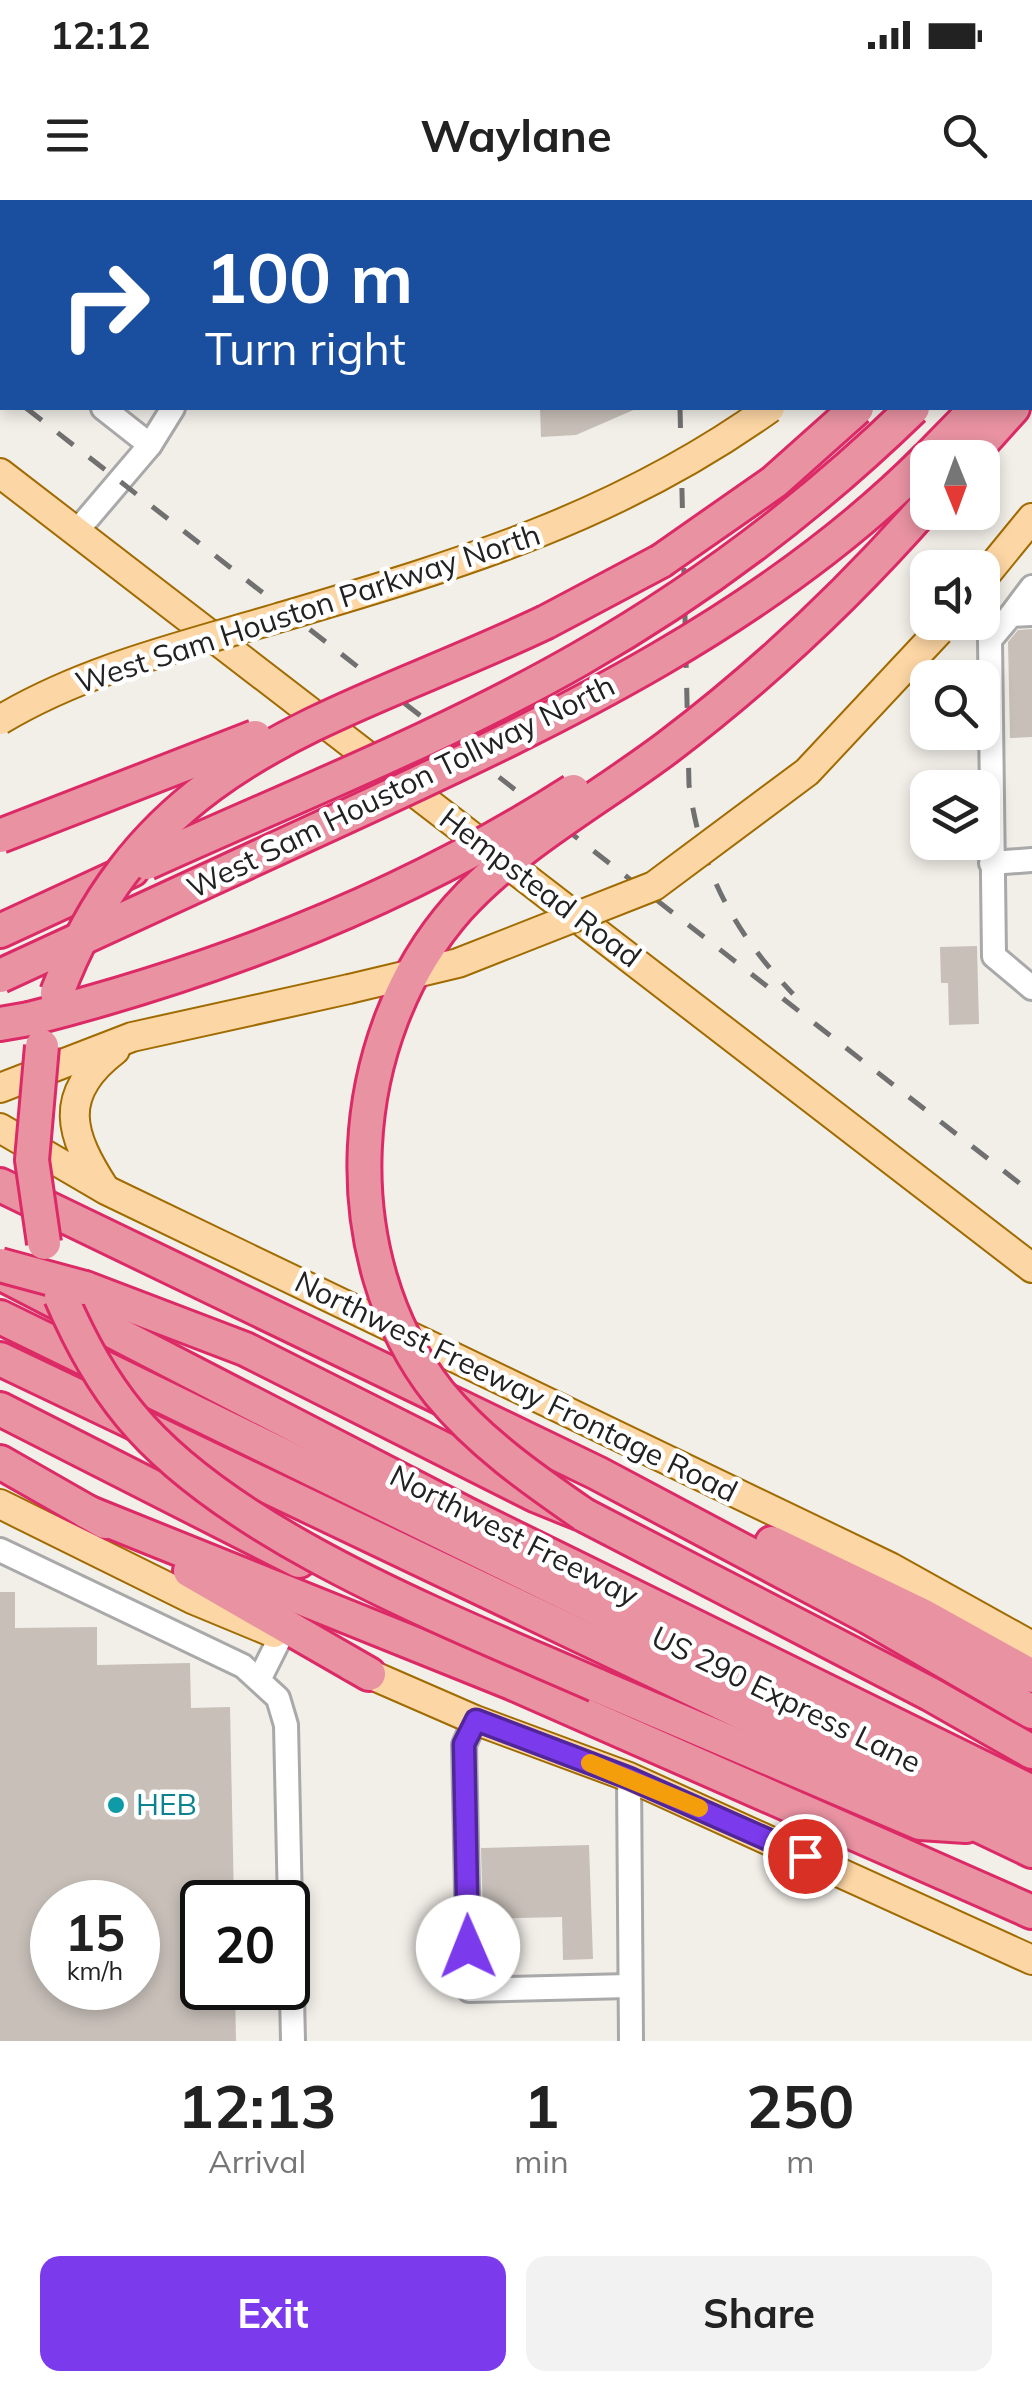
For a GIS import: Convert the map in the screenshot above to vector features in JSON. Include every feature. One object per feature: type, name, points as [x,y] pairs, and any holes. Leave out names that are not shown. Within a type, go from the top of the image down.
[{"type":"highway","points":[[856,410],[752,499],[661,561],[561,615],[250,755],[161,824],[107,890],[78,940],[48,1019],[33,1103],[32,1160],[44,1243],[61,1297],[91,1360],[132,1418],[192,1476],[236,1509],[376,1584],[596,1685],[920,1823],[981,1826]]},
{"type":"highway","name":"West Sam Houston Tollway North","points":[[0,931],[452,724],[579,660],[686,593],[766,535],[910,410]]},
{"type":"highway","name":"West Sam Houston Tollway North","points":[[946,440],[975,410]]},
{"type":"highway","points":[[984,440],[1011,410]]},
{"type":"highway","name":"West Sam Houston Tollway North","points":[[0,976],[521,736],[646,668],[825,545],[910,473]]},
{"type":"highway","points":[[0,1024],[123,995],[220,964],[310,930],[461,857],[602,772],[699,703],[910,518]]},
{"type":"highway","points":[[584,1514],[484,1440],[438,1391],[406,1340],[369,1225],[364,1154],[368,1100],[383,1040],[406,984],[428,946],[492,874],[722,706],[805,633],[910,521]]},
{"type":"highway","points":[[0,836],[282,726],[326,718]]},
{"type":"highway","points":[[0,1185],[597,1473],[868,1618],[1032,1712]]},
{"type":"highway","points":[[0,1264],[85,1288],[245,1350],[537,1496],[584,1514],[930,1694],[1032,1752]]},
{"type":"highway","name":"Northwest Freeway","points":[[0,1274],[500,1531],[1032,1792]]},
{"type":"highway","name":"US 290 Express Lane","points":[[0,1316],[1032,1821]]},
{"type":"highway","name":"Northwest Freeway","points":[[0,1359],[1032,1851]]},
{"type":"highway","points":[[0,1409],[329,1576],[376,1584]]},
{"type":"highway","points":[[0,1462],[369,1674]]},
{"type":"highway","points":[[597,1473],[678,1498],[924,1616],[1032,1676]]},
{"type":"highway","points":[[87,1512],[512,1683],[1032,1912]]},
{"type":"highway","points":[[971,1888],[1032,1926]]},
{"type":"main road","name":"West Sam Houston Parkway North","points":[[0,720],[65,687],[130,662],[475,560],[560,527],[724,440],[767,410]]},
{"type":"main road","name":"Hempstead Road","points":[[2,477],[1032,1268]]},
{"type":"main road","points":[[1000,557],[1032,518]]},
{"type":"main road","points":[[0,1088],[132,1037],[458,963],[654,886],[807,772],[931,640]]},
{"type":"main road","points":[[106,1190],[79,1148],[74,1116],[86,1076],[132,1037]]},
{"type":"main road","name":"Northwest Freeway Frontage Road","points":[[0,1128],[106,1190],[890,1567],[1032,1646]]},
{"type":"main road","points":[[0,1150],[58,1165]]},
{"type":"main road","points":[[0,1504],[192,1599],[476,1720],[629,1778],[1032,1960]]},
{"type":"street","points":[[106,410],[150,444]]},
{"type":"street","points":[[76,532],[150,444],[172,410]]},
{"type":"street","points":[[1032,587],[1022,614],[990,640],[994,956],[1032,988]]},
{"type":"street","points":[[992,862],[1032,860]]},
{"type":"street","points":[[0,1550],[232,1660],[260,1678],[278,1698],[286,1725],[293,2041]]},
{"type":"street","points":[[260,1678],[281,1636]]},
{"type":"street","points":[[476,1720],[464,1744],[469,1990],[629,1986]]},
{"type":"street","points":[[629,1778],[631,2041]]},
{"type":"building","points":[[540,410],[633,410],[576,435],[541,437]]},
{"type":"building","points":[[1032,629],[1032,737],[1010,738],[1008,642],[1018,630]]},
{"type":"building","points":[[977,946],[979,1024],[949,1025],[948,983],[941,983],[940,947]]},
{"type":"building","name":"HEB","points":[[0,1592],[15,1592],[15,1628],[97,1627],[97,1665],[190,1663],[191,1708],[230,1707],[234,1880],[180,1880],[180,2010],[235,2010],[236,2041],[0,2041]]},
{"type":"building","points":[[589,1845],[593,1959],[563,1960],[562,1917],[483,1919],[481,1848]]},
{"type":"railway","points":[[29,410],[1032,1193]]},
{"type":"railway","points":[[680,410],[689,785],[694,816],[723,898],[753,947],[793,994]]},
{"type":"slow traffic","points":[[590,1763],[699,1808]]},
{"type":"place","name":"HEB","points":[[116,1805]]},
{"type":"route","points":[[468,1947],[464,1744],[476,1720],[629,1778],[805,1856]]}]
